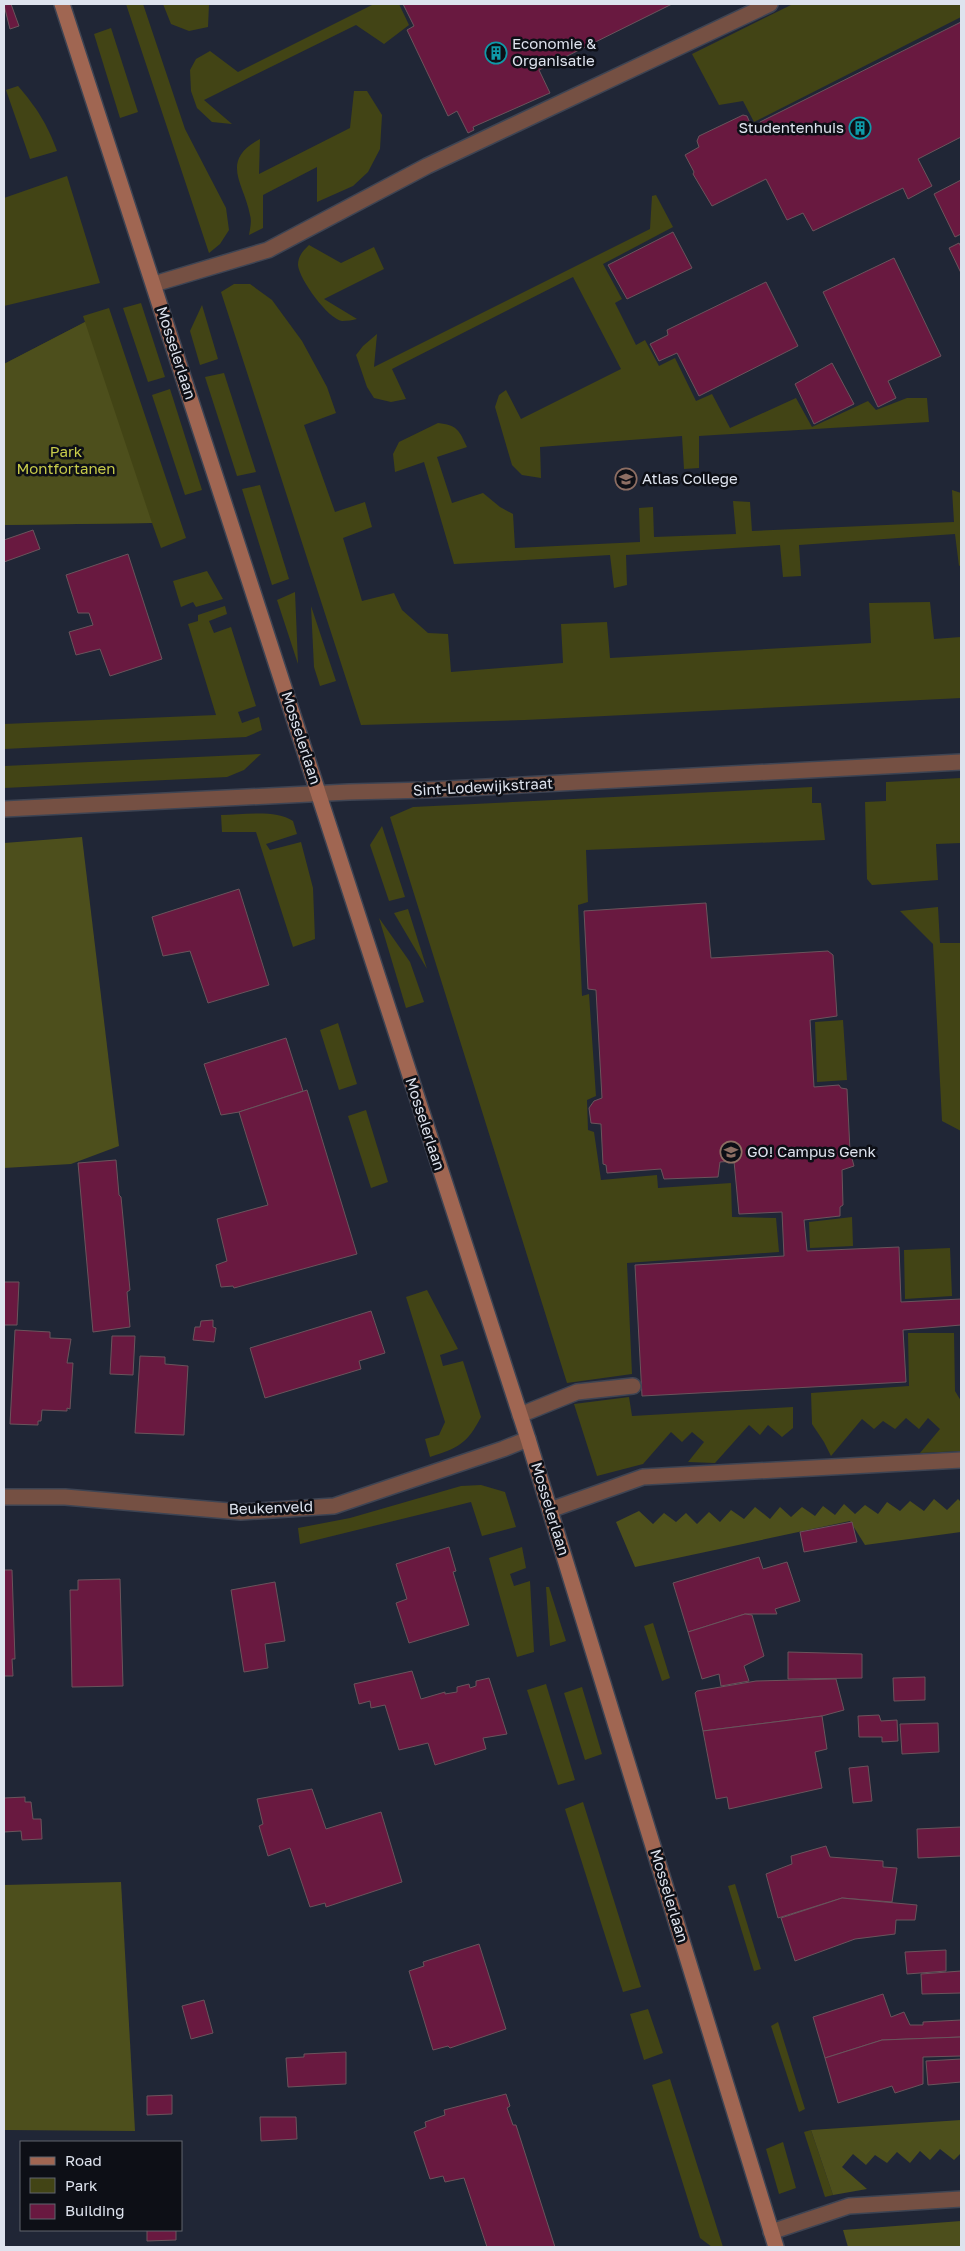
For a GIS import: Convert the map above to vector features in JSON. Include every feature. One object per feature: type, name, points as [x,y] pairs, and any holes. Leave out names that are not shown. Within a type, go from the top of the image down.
[{"type":"street","name":"Mosselerlaan","points":[[62,4],[528,1439],[776,2247]]},
{"type":"street","points":[[154,284],[268,250],[427,166],[770,4]]},
{"type":"street","name":"Sint-Lodewijkstraat","points":[[4,809],[961,762]]},
{"type":"street","points":[[520,1415],[577,1392],[633,1386]]},
{"type":"street","name":"Beukenveld","points":[[4,1497],[65,1497],[242,1512],[334,1506],[528,1439]]},
{"type":"street","points":[[550,1510],[643,1477],[961,1460]]},
{"type":"street","points":[[771,2232],[849,2206],[961,2199]]},
{"type":"green space","points":[[126,4],[143,4],[185,129],[226,208],[229,230],[220,244],[209,253]]},
{"type":"green space","points":[[163,4],[209,4],[208,27],[189,31],[171,24]]},
{"type":"green space","points":[[374,4],[399,4],[409,25],[384,44],[356,25],[204,100],[232,124],[212,122],[197,108],[191,91],[190,70],[196,59],[210,51],[238,72]]},
{"type":"green space","points":[[793,4],[961,4],[961,17],[754,122],[743,101],[719,105],[692,54]]},
{"type":"green space","points":[[111,28],[138,112],[120,118],[94,34]]},
{"type":"green space","points":[[18,86],[41,117],[57,151],[30,159],[6,90]]},
{"type":"green space","points":[[354,91],[367,91],[382,115],[380,149],[368,172],[353,186],[317,202],[317,167],[263,195],[263,228],[249,235],[251,217],[237,173],[237,164],[240,156],[248,147],[260,139],[259,174],[350,128]]},
{"type":"green space","points":[[67,176],[100,283],[4,306],[4,198]]},
{"type":"green space","points":[[656,195],[673,227],[603,264],[622,299],[615,303],[636,345],[645,340],[659,366],[675,358],[696,401],[712,394],[730,428],[796,398],[812,427],[868,401],[876,410],[907,398],[927,398],[929,422],[699,436],[699,468],[684,469],[682,436],[540,447],[541,478],[522,475],[512,465],[495,407],[499,395],[506,390],[521,419],[621,369],[573,277],[392,369],[406,399],[391,402],[374,398],[367,387],[356,355],[377,334],[374,367],[650,229],[652,196]]},
{"type":"green space","points":[[309,245],[341,263],[374,247],[384,269],[324,299],[357,319],[342,321],[336,319],[322,306],[303,279],[298,262],[300,256]]},
{"type":"green space","points":[[234,284],[250,284],[272,300],[302,341],[327,387],[336,413],[304,425],[335,512],[365,502],[372,527],[343,538],[362,601],[394,593],[402,610],[428,633],[448,634],[451,672],[563,663],[561,624],[607,622],[610,658],[871,643],[869,603],[930,602],[934,639],[961,637],[961,698],[525,720],[361,725],[221,292]]},
{"type":"green space","points":[[141,303],[165,377],[148,382],[123,308]]},
{"type":"green space","points":[[202,305],[218,359],[200,365],[190,331]]},
{"type":"green space","name":"Park Montfortanen","points":[[109,308],[186,538],[161,548],[152,523],[4,525],[4,364],[85,322],[83,316]]},
{"type":"green space","name":"Park Montfortanen","points":[[85,322],[152,523],[4,525],[4,364]]},
{"type":"green space","points":[[224,373],[256,472],[237,476],[205,377]]},
{"type":"green space","points":[[170,389],[202,490],[185,495],[152,395]]},
{"type":"green space","points":[[438,423],[457,429],[467,447],[437,457],[452,503],[483,493],[500,507],[513,514],[515,548],[640,542],[639,508],[653,507],[654,537],[736,534],[733,501],[750,502],[752,531],[954,522],[952,490],[961,493],[961,565],[959,566],[955,534],[799,545],[801,576],[783,577],[780,545],[626,555],[627,585],[614,588],[610,555],[454,564],[424,462],[395,472],[393,454],[399,442]]},
{"type":"green space","points":[[260,485],[289,579],[272,585],[242,489]]},
{"type":"green space","points":[[207,571],[223,599],[196,607],[193,602],[181,607],[173,581]]},
{"type":"green space","points":[[295,592],[298,664],[277,600]]},
{"type":"green space","points":[[225,606],[227,614],[209,621],[214,633],[231,627],[256,706],[238,712],[242,723],[259,717],[262,730],[246,737],[4,749],[4,724],[216,715],[188,624],[198,621],[198,615]]},
{"type":"green space","points":[[311,606],[336,681],[320,686],[314,667]]},
{"type":"green space","points":[[261,754],[244,770],[227,777],[4,788],[4,766]]},
{"type":"green space","points":[[961,778],[961,843],[936,844],[938,880],[872,885],[867,879],[865,802],[886,801],[886,782]]},
{"type":"green space","points":[[812,787],[812,803],[821,803],[825,840],[586,850],[588,902],[578,905],[582,996],[589,994],[596,1096],[587,1100],[588,1130],[594,1132],[601,1180],[657,1175],[658,1188],[731,1183],[732,1217],[776,1218],[779,1252],[627,1263],[632,1374],[567,1383],[390,817],[413,807]]},
{"type":"green space","points":[[268,814],[286,817],[293,821],[297,834],[266,844],[270,850],[301,842],[313,888],[315,939],[293,947],[256,832],[222,832],[221,815]]},
{"type":"green space","points":[[382,826],[405,897],[389,901],[370,845]]},
{"type":"green space","points":[[82,837],[119,1146],[71,1164],[4,1168],[4,843]]},
{"type":"green space","points":[[938,907],[940,943],[961,943],[961,1131],[942,1121],[933,944],[900,911]]},
{"type":"green space","points":[[408,909],[427,969],[394,913]]},
{"type":"green space","points":[[379,918],[410,962],[424,1002],[406,1008]]},
{"type":"green space","points":[[843,1020],[847,1080],[817,1082],[815,1022]]},
{"type":"green space","points":[[338,1023],[357,1084],[339,1090],[320,1030]]},
{"type":"green space","points":[[366,1110],[388,1182],[371,1188],[348,1116]]},
{"type":"green space","points":[[852,1217],[853,1246],[810,1248],[809,1222]]},
{"type":"green space","points":[[950,1248],[952,1296],[905,1299],[904,1250]]},
{"type":"green space","points":[[427,1290],[458,1349],[440,1355],[443,1366],[463,1361],[481,1417],[461,1444],[430,1457],[425,1439],[439,1435],[445,1422],[406,1297]]},
{"type":"green space","points":[[908,1333],[954,1333],[955,1391],[961,1401],[961,1451],[920,1453],[940,1429],[928,1418],[919,1429],[906,1418],[895,1429],[883,1421],[874,1429],[862,1419],[831,1456],[812,1424],[811,1393],[909,1386]]},
{"type":"green space","points":[[629,1397],[632,1416],[793,1407],[793,1428],[782,1437],[768,1425],[760,1435],[749,1425],[715,1463],[688,1462],[704,1442],[692,1432],[682,1442],[671,1432],[643,1464],[597,1476],[574,1404]]},
{"type":"green space","points":[[481,1485],[505,1492],[516,1527],[482,1536],[471,1502],[300,1544],[298,1528],[350,1518],[461,1486]]},
{"type":"green space","points":[[934,1499],[947,1510],[958,1499],[961,1502],[961,1532],[865,1545],[850,1521],[635,1567],[616,1522],[639,1511],[653,1524],[664,1513],[676,1522],[686,1513],[697,1524],[709,1512],[720,1522],[731,1510],[744,1519],[755,1507],[770,1519],[780,1507],[791,1517],[802,1507],[815,1516],[823,1506],[835,1515],[844,1504],[855,1514],[865,1505],[878,1514],[887,1502],[900,1511],[910,1501],[924,1511]]},
{"type":"green space","points":[[522,1547],[526,1568],[510,1574],[514,1586],[530,1581],[534,1652],[517,1657],[489,1558]]},
{"type":"green space","points":[[546,1587],[549,1587],[566,1641],[550,1646]]},
{"type":"green space","points":[[653,1623],[670,1678],[662,1681],[644,1626]]},
{"type":"green space","points":[[546,1684],[575,1780],[558,1785],[527,1690]]},
{"type":"green space","points":[[582,1687],[602,1754],[585,1760],[564,1693]]},
{"type":"green space","points":[[583,1802],[641,1987],[623,1992],[565,1809]]},
{"type":"green space","points":[[121,1882],[135,2131],[4,2130],[4,1885]]},
{"type":"green space","points":[[735,1884],[761,1969],[754,1971],[728,1886]]},
{"type":"green space","points":[[648,2009],[663,2053],[644,2060],[630,2014]]},
{"type":"green space","points":[[778,2022],[805,2109],[799,2112],[771,2026]]},
{"type":"green space","points":[[670,2079],[723,2247],[712,2247],[700,2238],[652,2085]]},
{"type":"green space","points":[[961,2120],[961,2153],[954,2160],[940,2149],[930,2160],[920,2151],[910,2163],[897,2152],[887,2163],[875,2155],[866,2165],[853,2154],[842,2167],[867,2189],[833,2195],[811,2130]]},
{"type":"green space","points":[[811,2130],[833,2195],[825,2197],[804,2132]]},
{"type":"green space","points":[[783,2142],[796,2188],[779,2194],[766,2149]]},
{"type":"green space","points":[[961,2221],[960,2247],[848,2247],[843,2230]]},
{"type":"building","points":[[11,4],[19,26],[10,29],[4,5]]},
{"type":"building","name":"Economie & Organisatie","points":[[403,4],[672,4],[539,70],[550,93],[473,127],[474,130],[468,133],[457,111],[448,116],[407,30],[414,26]]},
{"type":"building","name":"Studentenhuis","points":[[961,22],[961,137],[918,159],[932,186],[908,199],[903,188],[813,231],[803,213],[787,220],[766,179],[712,206],[693,174],[694,172],[685,155],[699,147],[697,141],[699,136],[743,115],[747,116],[754,132],[760,129],[760,122]]},
{"type":"building","points":[[961,180],[961,234],[955,237],[934,194]]},
{"type":"building","points":[[673,232],[692,268],[627,299],[608,265]]},
{"type":"building","points":[[959,243],[961,247],[961,273],[949,248]]},
{"type":"building","points":[[894,258],[941,356],[888,381],[896,398],[878,407],[823,292]]},
{"type":"building","points":[[766,282],[798,346],[699,396],[677,353],[659,361],[650,344],[668,335],[667,330]]},
{"type":"building","points":[[832,363],[854,404],[814,424],[795,384]]},
{"type":"building","points":[[33,530],[40,549],[4,562],[4,540]]},
{"type":"building","points":[[128,554],[162,659],[110,676],[100,649],[76,655],[69,632],[93,625],[89,613],[78,613],[66,575]]},
{"type":"building","points":[[239,889],[269,985],[208,1003],[190,951],[163,956],[152,917]]},
{"type":"building","points":[[706,903],[711,958],[828,951],[833,955],[837,1016],[810,1020],[814,1087],[839,1085],[841,1088],[847,1089],[850,1151],[854,1166],[842,1170],[843,1205],[840,1207],[840,1216],[804,1220],[807,1251],[899,1247],[901,1302],[961,1299],[961,1325],[903,1330],[906,1382],[642,1396],[635,1265],[784,1256],[782,1212],[739,1214],[734,1161],[720,1162],[718,1177],[664,1179],[661,1169],[607,1173],[606,1165],[603,1164],[601,1124],[591,1123],[589,1108],[594,1101],[602,1098],[596,990],[588,989],[584,911]]},
{"type":"building","points":[[286,1038],[303,1091],[239,1112],[221,1115],[204,1064]]},
{"type":"building","points":[[307,1090],[357,1254],[234,1288],[233,1286],[221,1287],[216,1265],[227,1261],[217,1219],[268,1205],[239,1112]]},
{"type":"building","points":[[116,1160],[130,1290],[127,1292],[130,1327],[93,1332],[78,1163]]},
{"type":"building","points":[[4,1282],[19,1282],[17,1325],[4,1325]]},
{"type":"building","points":[[371,1311],[385,1353],[359,1361],[361,1369],[265,1398],[250,1348]]},
{"type":"building","points":[[213,1320],[213,1327],[216,1328],[214,1342],[193,1340],[195,1327],[200,1327],[201,1321]]},
{"type":"building","points":[[15,1330],[50,1332],[50,1338],[71,1339],[67,1363],[73,1363],[70,1409],[67,1408],[67,1411],[42,1410],[41,1421],[38,1421],[38,1425],[10,1424]]},
{"type":"building","points":[[112,1336],[135,1336],[133,1375],[110,1374]]},
{"type":"building","points":[[140,1356],[165,1357],[165,1364],[188,1366],[184,1435],[135,1433]]},
{"type":"building","points":[[852,1522],[857,1542],[804,1552],[800,1532]]},
{"type":"building","points":[[449,1547],[456,1571],[453,1572],[469,1625],[409,1643],[396,1603],[407,1599],[396,1564]]},
{"type":"building","points":[[759,1557],[763,1569],[787,1562],[800,1601],[775,1609],[777,1614],[745,1614],[688,1632],[673,1583]]},
{"type":"building","points":[[4,1570],[12,1570],[15,1659],[12,1659],[13,1676],[4,1676]]},
{"type":"building","points":[[120,1579],[123,1686],[72,1687],[70,1590],[78,1590],[78,1580]]},
{"type":"building","points":[[275,1582],[285,1641],[265,1644],[268,1668],[244,1672],[231,1590]]},
{"type":"building","points":[[745,1614],[752,1615],[764,1656],[744,1666],[749,1681],[721,1686],[719,1674],[702,1679],[688,1632]]},
{"type":"building","points":[[788,1652],[862,1654],[862,1678],[788,1679]]},
{"type":"building","points":[[412,1671],[421,1699],[445,1692],[445,1694],[457,1692],[457,1687],[469,1684],[470,1688],[476,1686],[476,1681],[489,1678],[507,1734],[483,1738],[486,1749],[435,1765],[428,1743],[399,1750],[385,1705],[371,1708],[370,1701],[359,1704],[354,1684]]},
{"type":"building","points":[[925,1677],[925,1700],[894,1701],[893,1678]]},
{"type":"building","points":[[836,1679],[844,1710],[822,1716],[703,1731],[695,1693],[697,1691],[756,1681]]},
{"type":"building","points":[[879,1715],[881,1721],[897,1720],[898,1741],[882,1742],[882,1737],[859,1737],[858,1716]]},
{"type":"building","points":[[822,1716],[827,1749],[815,1752],[822,1788],[729,1809],[727,1797],[716,1799],[703,1731]]},
{"type":"building","points":[[938,1723],[939,1752],[902,1754],[900,1724]]},
{"type":"building","points":[[868,1766],[872,1801],[853,1803],[849,1768]]},
{"type":"building","points":[[312,1789],[326,1829],[381,1812],[402,1882],[326,1907],[325,1903],[310,1907],[290,1848],[268,1856],[259,1826],[263,1824],[257,1799]]},
{"type":"building","points":[[25,1797],[25,1802],[31,1802],[33,1819],[41,1819],[42,1839],[22,1840],[21,1831],[4,1832],[4,1798]]},
{"type":"building","points":[[961,1827],[961,1856],[918,1858],[917,1829]]},
{"type":"building","points":[[826,1846],[830,1857],[883,1861],[883,1867],[897,1868],[892,1902],[842,1898],[778,1918],[766,1874],[792,1864],[791,1856]]},
{"type":"building","points":[[842,1898],[917,1905],[915,1920],[896,1920],[895,1934],[855,1939],[795,1961],[781,1918]]},
{"type":"building","points":[[479,1944],[506,2029],[450,2048],[448,2046],[433,2050],[409,1971],[424,1966],[423,1962]]},
{"type":"building","points":[[946,1950],[946,1971],[907,1974],[905,1952]]},
{"type":"building","points":[[961,1971],[961,1993],[922,1994],[921,1974]]},
{"type":"building","points":[[883,1994],[891,2017],[904,2012],[910,2025],[923,2025],[923,2022],[961,2020],[961,2037],[882,2040],[825,2058],[813,2017]]},
{"type":"building","points":[[204,2000],[213,2033],[191,2039],[182,2006]]},
{"type":"building","points":[[961,2037],[961,2056],[923,2057],[923,2084],[895,2093],[892,2086],[838,2103],[825,2058],[882,2040]]},
{"type":"building","points":[[346,2052],[346,2084],[288,2087],[286,2058],[304,2057],[304,2054]]},
{"type":"building","points":[[961,2059],[961,2082],[928,2085],[926,2061]]},
{"type":"building","points":[[506,2094],[510,2106],[507,2108],[513,2125],[516,2125],[555,2247],[487,2247],[464,2178],[445,2182],[443,2176],[430,2179],[414,2132],[426,2127],[425,2122],[445,2115],[444,2110]]},
{"type":"building","points":[[172,2095],[172,2114],[147,2115],[147,2096]]},
{"type":"building","points":[[260,2117],[296,2117],[297,2139],[261,2141]]},
{"type":"building","points":[[147,2231],[176,2231],[176,2240],[147,2241]]},
{"type":"place","name":"Economie & Organisatie","points":[[496,53]]},
{"type":"place","name":"Studentenhuis","points":[[860,128]]},
{"type":"place","name":"Atlas College","points":[[626,479]]},
{"type":"place","name":"GO! Campus Genk","points":[[731,1152]]}]
